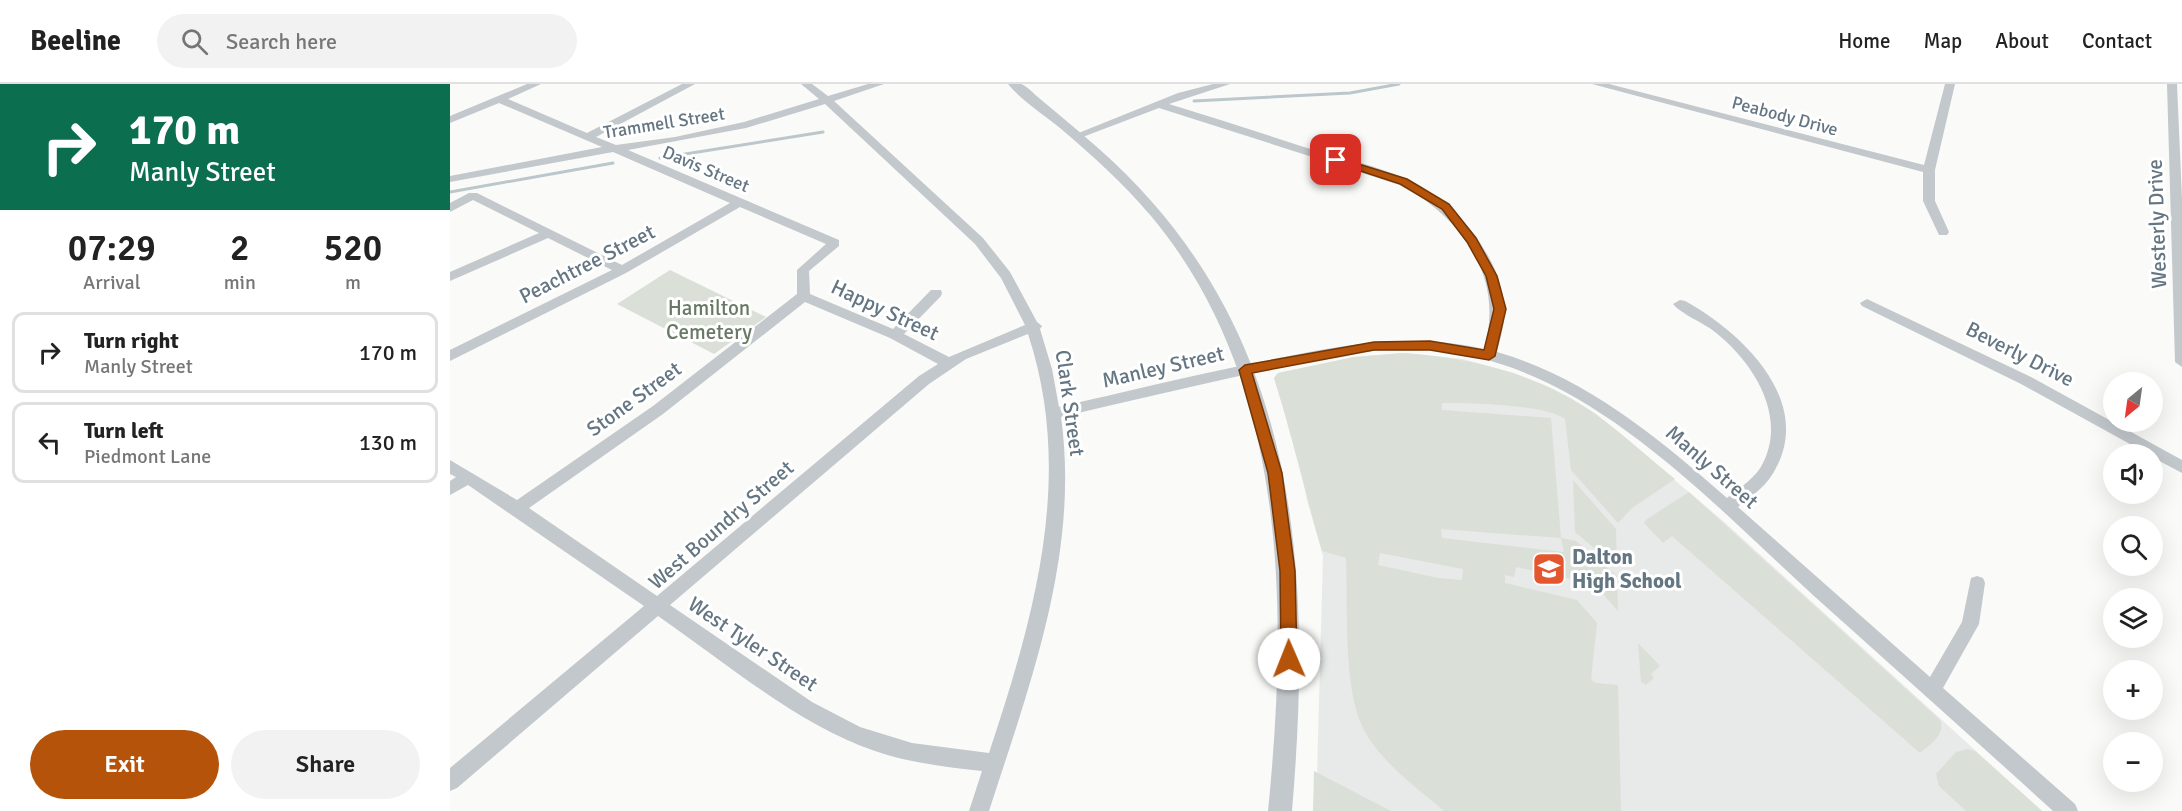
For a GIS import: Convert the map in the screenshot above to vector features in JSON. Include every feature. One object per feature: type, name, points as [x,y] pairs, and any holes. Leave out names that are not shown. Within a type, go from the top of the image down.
[{"type":"street","points":[[450,120],[536,84]]},
{"type":"street","points":[[587,137],[690,84]]},
{"type":"street","name":"Clark Street","points":[[806,84],[828,100],[998,262],[1035,326],[1042,347],[1059,447],[1059,489],[1049,582],[1028,663],[979,811]]},
{"type":"street","name":"Trammell Street","points":[[450,179],[611,148],[675,140],[736,128],[879,84]]},
{"type":"street","points":[[1014,84],[1136,190],[1169,229],[1217,304],[1245,370],[1275,473],[1287,571],[1290,676],[1280,811]]},
{"type":"street","points":[[1076,136],[1158,104],[1225,84]]},
{"type":"street","name":"Peabody Drive","points":[[1597,84],[1929,170]]},
{"type":"street","points":[[1943,232],[1929,201],[1929,170],[1950,84]]},
{"type":"street","name":"Westerly Drive","points":[[2172,84],[2182,362]]},
{"type":"street","name":"Davis Street","points":[[498,99],[835,243],[803,270],[804,296]]},
{"type":"street","points":[[1158,104],[1403,181],[1445,206],[1472,240],[1497,291],[1500,309],[1489,356]]},
{"type":"street","points":[[450,208],[473,195],[622,270]]},
{"type":"street","name":"Peachtree Street","points":[[450,356],[622,270],[740,202]]},
{"type":"street","points":[[450,278],[549,233]]},
{"type":"street","points":[[895,334],[936,292]]},
{"type":"street","name":"Happy Street","points":[[804,296],[895,334],[948,363]]},
{"type":"street","name":"Stone Street","points":[[517,508],[658,410],[804,296]]},
{"type":"street","name":"Beverly Drive","points":[[1867,303],[1938,336],[2086,413],[2182,467]]},
{"type":"street","points":[[1680,304],[1705,317],[1744,353],[1759,371],[1778,412],[1781,433],[1769,467],[1727,507]]},
{"type":"street","name":"West Boundry Street","points":[[450,781],[924,380],[948,363],[987,344],[1035,326]]},
{"type":"street","name":"Manly Street","points":[[1245,370],[1374,346],[1430,345],[1489,356],[1545,375],[1631,426],[1727,507],[2068,811]]},
{"type":"street","name":"Manley Street","points":[[1055,413],[1245,370]]},
{"type":"street","name":"West Tyler Street","points":[[450,466],[517,508],[805,708],[849,732],[885,746],[941,758],[995,763]]},
{"type":"street","points":[[450,489],[468,477]]},
{"type":"street","points":[[1932,690],[1970,624],[1977,583]]},
{"type":"shaded area","name":"Dalton High School","points":[[1403,353],[1463,359],[1514,373],[1554,390],[1596,414],[1722,520],[2042,811],[1316,811],[1323,556],[1307,500],[1297,450],[1274,378],[1278,373],[1354,357]]},
{"type":"green space","name":"Hamilton Cemetery","points":[[670,270],[766,317],[714,354],[617,304]]},
{"type":"green space","points":[[1403,353],[1429,355],[1480,364],[1529,379],[1575,401],[1597,415],[1675,479],[1632,508],[1618,523],[1571,470],[1565,419],[1555,414],[1524,407],[1442,403],[1442,410],[1551,418],[1561,538],[1576,541],[1617,576],[1618,611],[1594,584],[1516,567],[1514,577],[1505,575],[1505,583],[1577,600],[1597,623],[1591,679],[1595,683],[1618,685],[1621,811],[1444,811],[1398,772],[1369,738],[1356,709],[1349,667],[1346,558],[1322,551],[1274,378],[1278,373],[1354,357]],"holes":[[[1441,529],[1561,538],[1564,552],[1442,538]],[[1380,553],[1463,569],[1462,580],[1438,578],[1378,565]]]},
{"type":"green space","points":[[1573,480],[1616,529],[1617,567],[1575,532]]},
{"type":"green space","points":[[1689,492],[1940,720],[1941,730],[1932,743],[1920,753],[1672,536],[1663,543],[1644,523]]},
{"type":"green space","points":[[1638,643],[1660,666],[1651,674],[1654,678],[1646,685],[1641,682]]},
{"type":"green space","points":[[1967,749],[1975,751],[2042,811],[1966,811],[1939,786],[1936,774],[1956,752]]},
{"type":"green space","points":[[1314,771],[1391,811],[1313,811]]},
{"type":"waterway","points":[[1194,101],[1350,93],[1399,84]]},
{"type":"waterway","points":[[660,158],[823,132]]},
{"type":"waterway","points":[[450,192],[613,163]]},
{"type":"place","name":"Dalton High School","points":[[1549,569]]},
{"type":"route","points":[[1289,659],[1287,571],[1275,473],[1266,434],[1245,370],[1341,350],[1374,346],[1430,345],[1489,356],[1500,309],[1492,276],[1460,221],[1445,206],[1403,181],[1336,160]]}]
